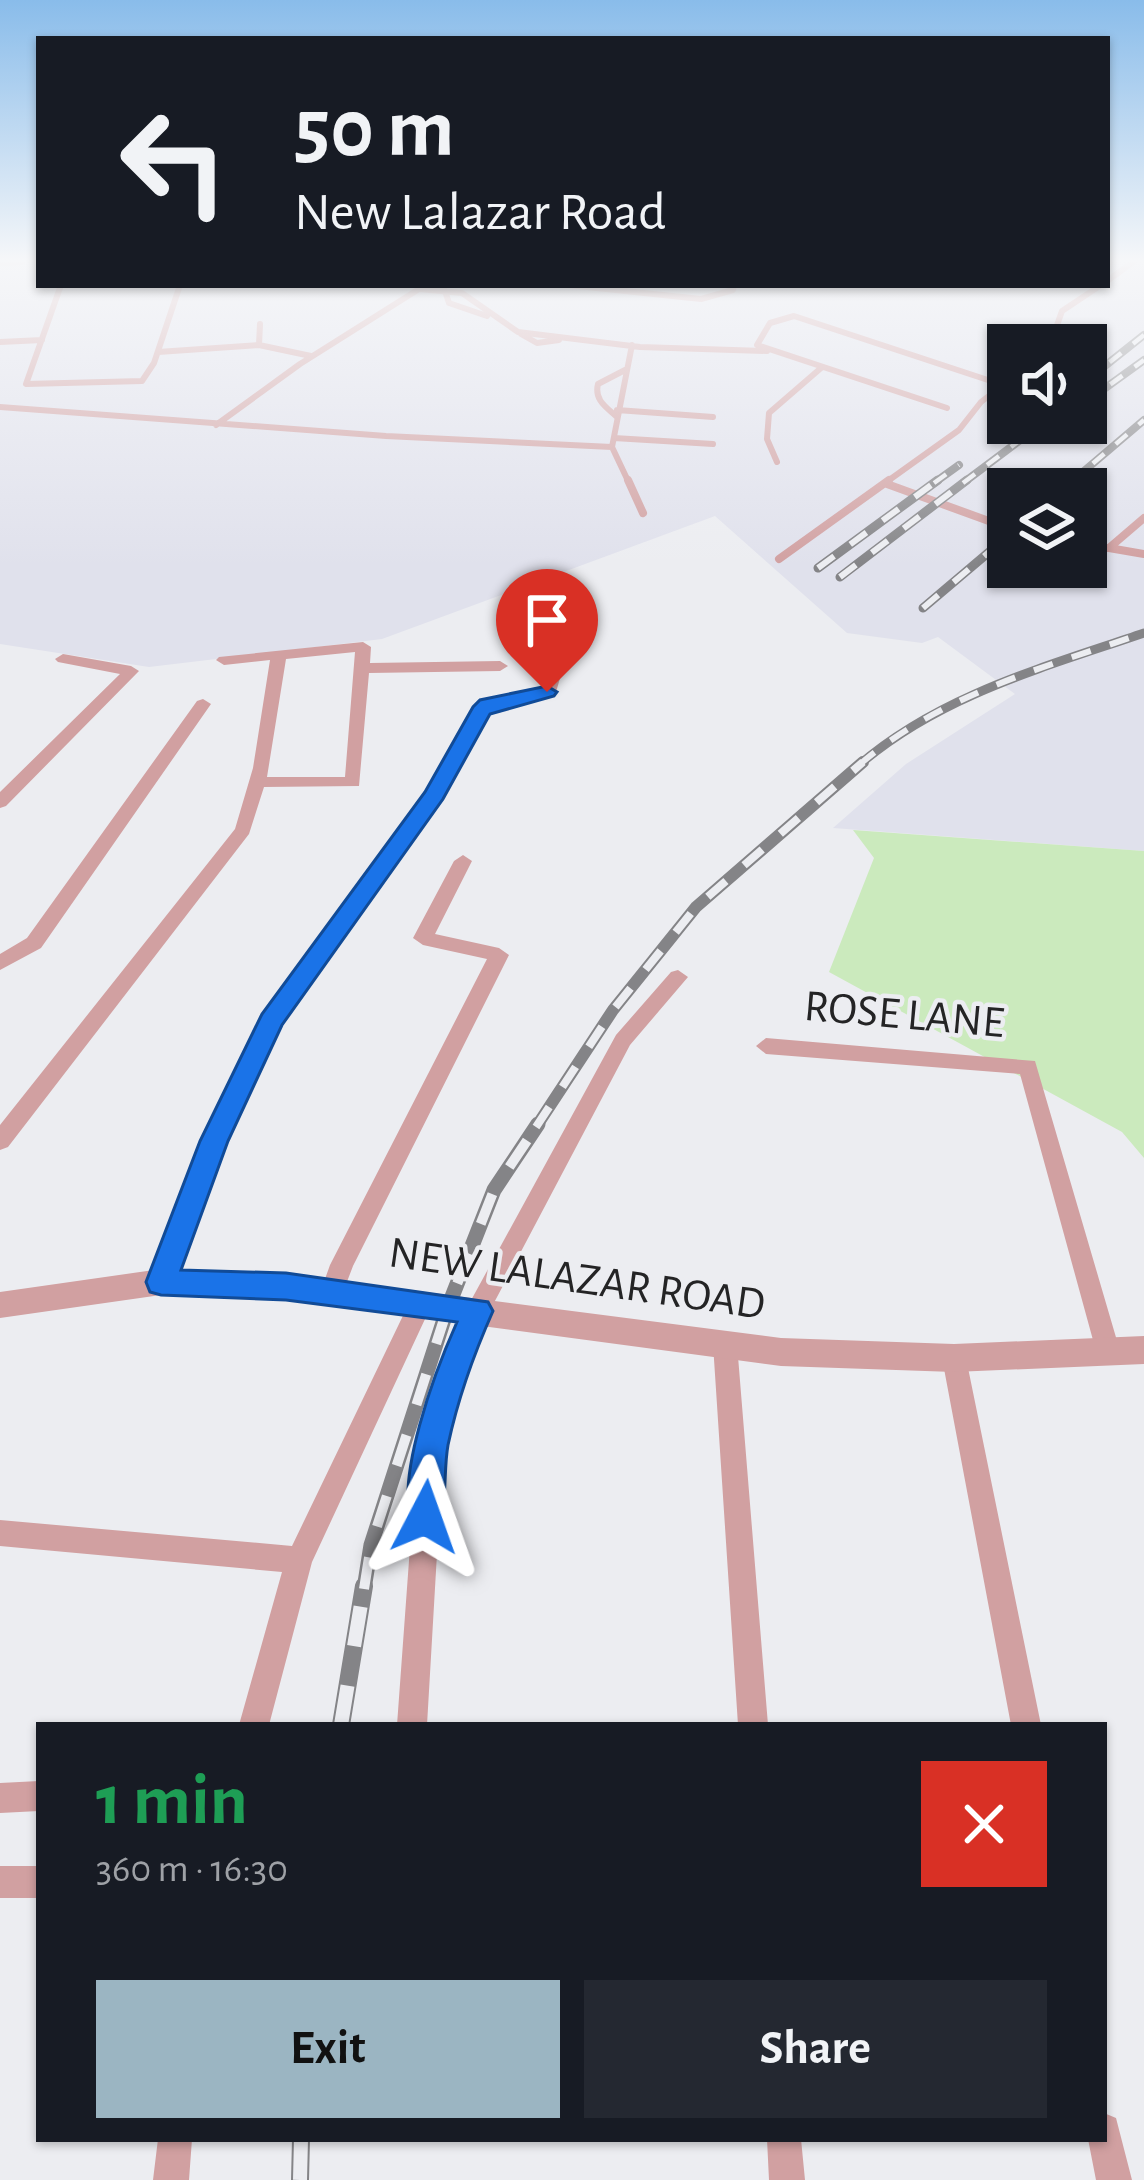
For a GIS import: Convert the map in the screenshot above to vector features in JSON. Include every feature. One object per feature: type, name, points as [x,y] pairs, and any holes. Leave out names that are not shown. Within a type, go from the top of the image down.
[{"type":"street","points":[[161,1282],[214,1141],[272,1021],[435,794],[487,704],[550,689],[562,644]]},
{"type":"street","points":[[224,660],[363,647],[353,782],[258,782]]},
{"type":"street","points":[[0,1141],[243,830],[258,782],[279,655]]},
{"type":"street","points":[[0,802],[130,671],[63,659]]},
{"type":"street","points":[[361,668],[500,666]]},
{"type":"street","points":[[0,963],[34,943],[203,704]]},
{"type":"street","points":[[332,1293],[352,1244],[499,955],[423,938],[463,862]]},
{"type":"street","points":[[412,1722],[430,1451],[450,1373],[477,1311],[623,1040],[678,977]]},
{"type":"street","name":"ROSE LANE","points":[[766,1046],[1028,1067],[1108,1351]]},
{"type":"street","name":"NEW LALAZAR ROAD","points":[[0,1305],[161,1282],[332,1293],[781,1352],[955,1358],[1144,1350]]},
{"type":"street","points":[[255,1722],[299,1560],[420,1304]]},
{"type":"street","points":[[725,1345],[753,1722]]},
{"type":"street","points":[[955,1358],[1025,1722]]},
{"type":"street","points":[[0,1533],[299,1560]]},
{"type":"street","points":[[0,1798],[36,1796]]},
{"type":"street","points":[[0,1882],[36,1882]]},
{"type":"street","points":[[171,2180],[175,2142]]},
{"type":"street","points":[[784,2142],[787,2180]]},
{"type":"street","points":[[1106,2142],[1114,2180]]},
{"type":"lane","points":[[33,364],[26,384],[135,383],[147,377],[153,364]]},
{"type":"lane","points":[[216,425],[301,364]]},
{"type":"lane","points":[[628,364],[613,442],[643,513]]},
{"type":"lane","points":[[807,364],[947,408]]},
{"type":"lane","points":[[945,364],[987,377]]},
{"type":"lane","points":[[777,462],[767,439],[770,413],[821,368]]},
{"type":"lane","points":[[626,370],[596,390],[597,399],[617,413],[713,417]]},
{"type":"lane","points":[[779,559],[959,430],[987,402]]},
{"type":"lane","points":[[0,407],[216,425],[713,444]]},
{"type":"lane","points":[[887,484],[987,520]]},
{"type":"lane","points":[[1109,548],[1144,518]]},
{"type":"lane","points":[[1109,548],[1144,554]]},
{"type":"shaded area","points":[[0,364],[987,364],[987,444],[1107,444],[1107,364],[1144,364],[1144,851],[833,828],[906,764],[1015,694],[938,637],[922,643],[847,633],[715,516],[382,639],[149,667],[0,644]]},
{"type":"green space","points":[[853,830],[1144,851],[1144,1158],[1122,1132],[829,972],[874,858]]},
{"type":"railway","points":[[1107,387],[1139,364]]},
{"type":"railway","points":[[1088,468],[1144,420]]},
{"type":"railway","points":[[967,480],[1015,444]]},
{"type":"railway","points":[[934,483],[959,465]]},
{"type":"railway","points":[[818,568],[938,480]]},
{"type":"railway","points":[[840,577],[967,480]]},
{"type":"railway","points":[[963,483],[967,480]]},
{"type":"railway","points":[[923,608],[987,554]]},
{"type":"railway","points":[[859,765],[959,701],[1144,633]]},
{"type":"railway","points":[[536,1127],[613,1010],[696,907],[863,762]]},
{"type":"railway","points":[[364,1589],[371,1545],[448,1307],[494,1190],[536,1127]]},
{"type":"railway","points":[[341,1722],[364,1586]]},
{"type":"railway","points":[[300,2180],[301,2142]]},
{"type":"route","points":[[425,1517],[430,1451],[450,1373],[477,1311],[286,1287],[161,1282],[214,1141],[272,1021],[435,794],[487,704],[547,692]]}]
